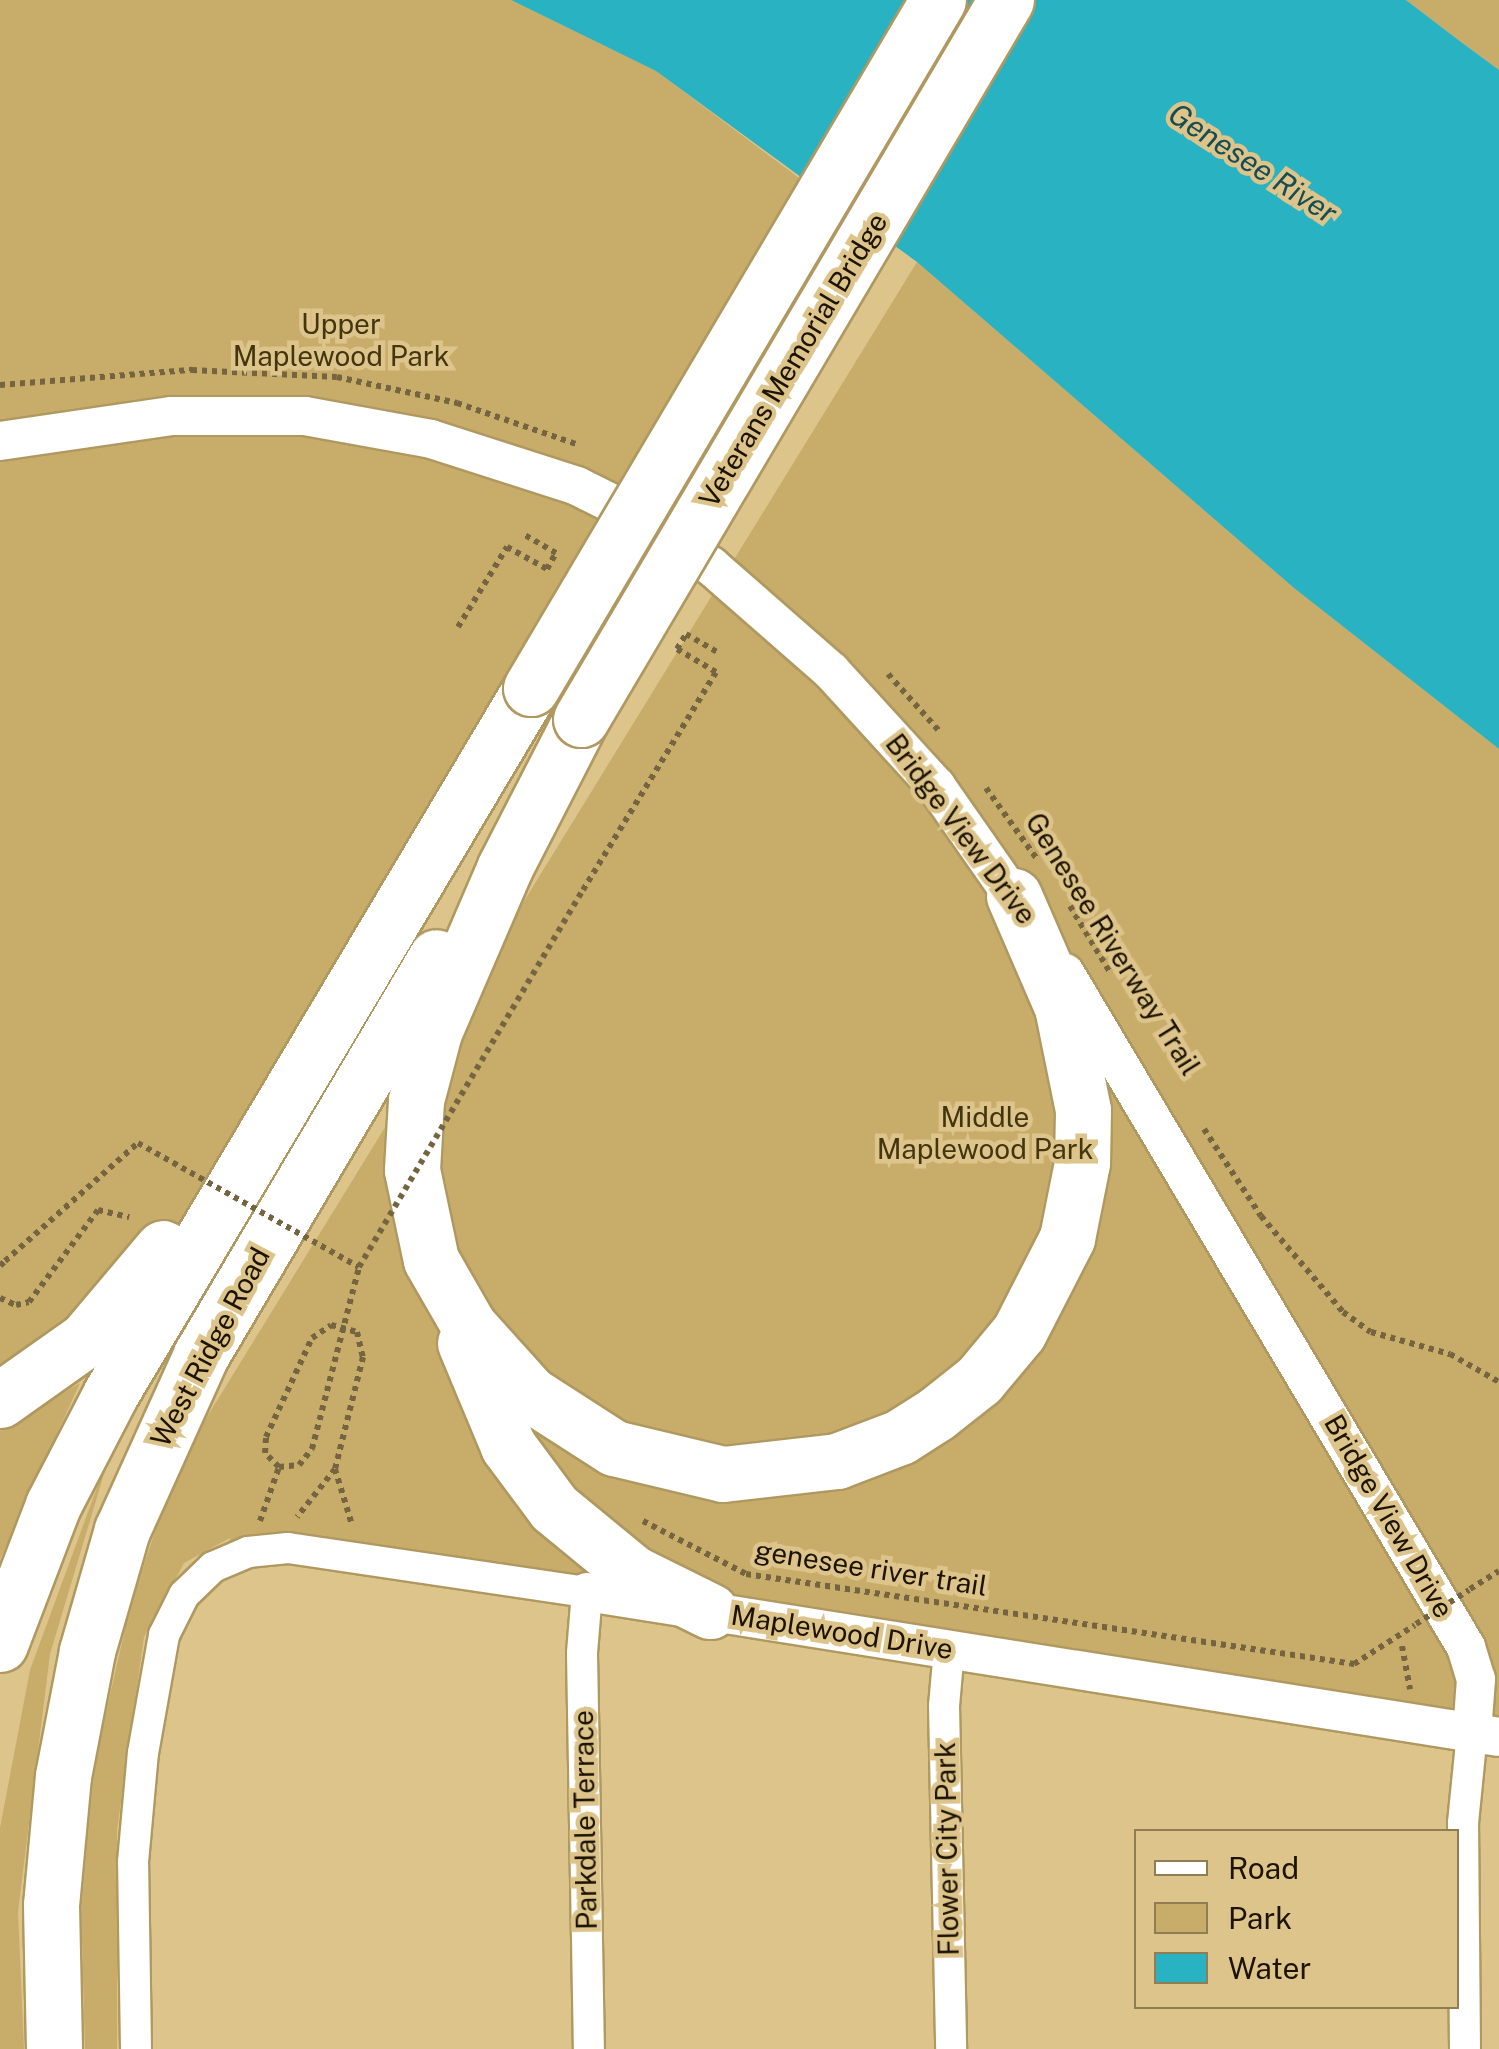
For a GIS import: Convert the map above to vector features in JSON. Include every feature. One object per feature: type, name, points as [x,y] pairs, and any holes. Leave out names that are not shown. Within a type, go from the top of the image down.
[{"type":"highway","name":"Veterans Memorial Bridge","points":[[531,688],[938,0]]},
{"type":"highway","name":"Veterans Memorial Bridge","points":[[581,719],[1006,0]]},
{"type":"highway","name":"West Ridge Road","points":[[0,1644],[53,1505],[103,1407],[531,688]]},
{"type":"highway","name":"West Ridge Road","points":[[54,2049],[51,1905],[63,1776],[102,1591],[145,1468],[241,1285],[581,719]]},
{"type":"highway","points":[[581,719],[486,910],[426,1055],[412,1170],[431,1260],[499,1427],[529,1478],[616,1561],[710,1611]]},
{"type":"highway","points":[[431,1260],[468,1326],[516,1381],[568,1424],[631,1454],[702,1472],[792,1470],[858,1454],[918,1426],[978,1380],[1019,1332],[1058,1262],[1078,1188],[1083,1110],[1077,1058],[1052,981],[1038,883]]},
{"type":"highway","points":[[0,1400],[70,1352],[117,1306],[373,952]]},
{"type":"street","name":"Bridge View Drive","points":[[0,441],[157,418],[306,416],[432,438],[577,486],[660,530],[786,628],[1038,883],[1126,1067],[1466,1647],[1486,1735]]},
{"type":"street","name":"Maplewood Drive","points":[[136,2049],[133,1862],[142,1753],[164,1635],[193,1584],[236,1555],[288,1548],[1486,1735]]},
{"type":"street","name":"Parkdale Terrace","points":[[587,1592],[582,1653],[589,2049]]},
{"type":"street","name":"Flower City Park","points":[[949,1649],[944,1706],[952,2049]]},
{"type":"street","points":[[1465,2049],[1464,1823],[1486,1735]]},
{"type":"path","points":[[0,384],[192,370],[337,377],[457,403],[596,452]]},
{"type":"path","points":[[458,627],[507,546],[547,569],[556,554],[523,534]]},
{"type":"path","points":[[279,1467],[299,1465],[312,1449],[359,1267],[716,672],[677,649],[686,634],[717,652]]},
{"type":"path","points":[[884,670],[944,736]]},
{"type":"path","name":"Genesee Riverway Trail","points":[[980,780],[1038,883],[1115,980]]},
{"type":"path","name":"Genesee Riverway Trail","points":[[1195,1116],[1261,1216],[1343,1312],[1370,1332],[1426,1345],[1499,1382]]},
{"type":"path","points":[[2,1264],[138,1143],[359,1267]]},
{"type":"path","points":[[1,1300],[23,1305],[36,1296],[98,1210],[129,1218]]},
{"type":"path","points":[[279,1467],[265,1452],[266,1437],[312,1338],[330,1325],[358,1332],[364,1350],[335,1469],[297,1517]]},
{"type":"path","points":[[264,1507],[279,1467]]},
{"type":"path","points":[[335,1469],[351,1525],[370,1528]]},
{"type":"path","name":"genesee river trail","points":[[628,1513],[746,1574],[1354,1664],[1499,1570]]},
{"type":"green space","name":"Upper Maplewood Park","points":[[0,0],[511,0],[656,71],[822,195],[266,1106],[153,1262],[0,1400]]},
{"type":"green space","points":[[1406,0],[1499,0],[1499,70],[1457,39]]},
{"type":"green space","name":"Middle Maplewood Park","points":[[917,262],[1294,588],[1499,749],[1499,1737],[302,1549],[224,1560],[230,1538],[184,1563],[144,1637],[117,1830],[117,2049],[85,2049],[81,1910],[94,1766],[130,1607],[169,1489],[194,1438]]},
{"type":"green space","points":[[80,1383],[0,1559],[0,1430]]},
{"type":"green space","points":[[113,1444],[50,1654],[18,1912],[24,2049],[0,2049],[0,1828],[30,1670]]},
{"type":"water","name":"Genesee River","points":[[511,0],[1406,0],[1499,70],[1499,749],[1294,588],[917,262],[656,71]]}]
